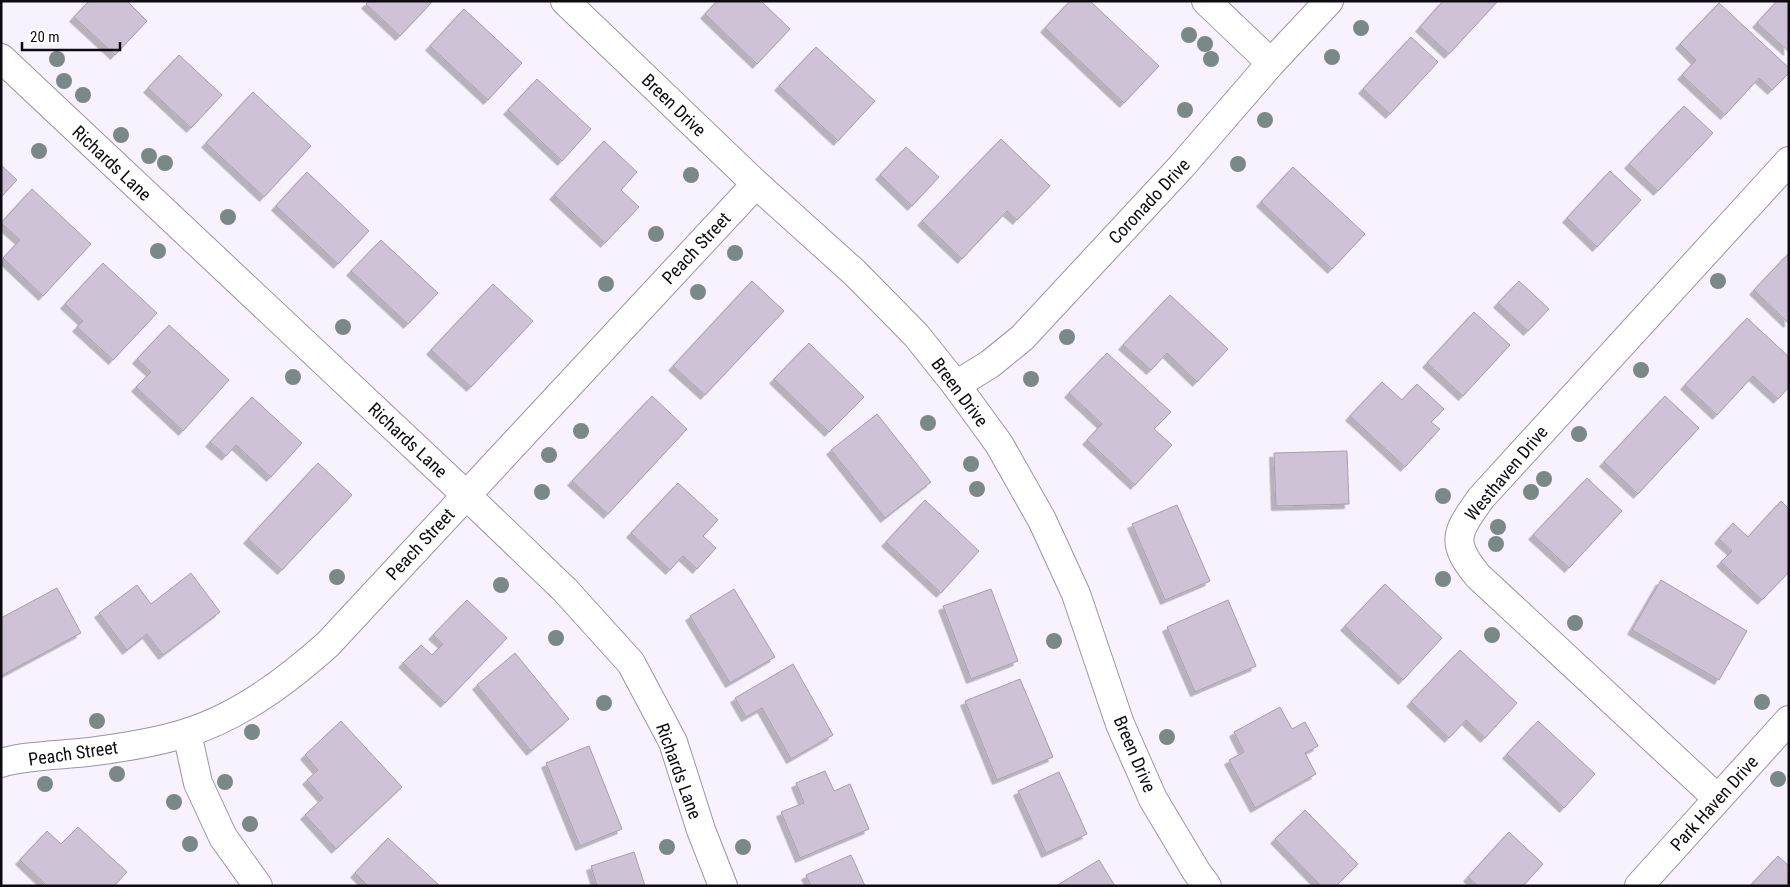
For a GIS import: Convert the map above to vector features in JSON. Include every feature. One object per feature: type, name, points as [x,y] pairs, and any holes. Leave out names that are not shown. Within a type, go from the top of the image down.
[{"type":"street","name":"Breen Drive","points":[[566,1],[756,184],[854,274],[902,322],[956,386],[999,444],[1042,520],[1076,594],[1120,724],[1153,798],[1196,871],[1207,886]]},
{"type":"street","points":[[1206,1],[1271,63]]},
{"type":"street","name":"Coronado Drive","points":[[956,386],[990,364],[1022,338],[1181,167],[1271,63],[1329,1]]},
{"type":"street","name":"Richards Lane","points":[[1,58],[466,494],[565,590],[631,663],[673,742],[701,830],[723,886]]},
{"type":"street","name":"Westhaven Drive","points":[[1717,798],[1478,576],[1463,557],[1459,544],[1463,523],[1481,498],[1789,161]]},
{"type":"street","name":"Peach Street","points":[[1,763],[98,751],[187,733],[232,713],[263,696],[302,668],[328,644],[756,184]]},
{"type":"street","name":"Park Haven Drive","points":[[1639,886],[1789,720]]},
{"type":"street","points":[[187,733],[198,783],[214,819],[223,837],[258,886]]},
{"type":"building","points":[[89,1],[127,1],[147,21],[115,55],[74,17]]},
{"type":"building","points":[[369,1],[433,1],[400,36],[366,4]]},
{"type":"building","points":[[717,1],[761,1],[790,29],[757,64],[705,14]]},
{"type":"building","points":[[1070,1],[1090,1],[1159,66],[1124,103],[1045,28]]},
{"type":"building","points":[[1443,1],[1498,1],[1449,54],[1420,27]]},
{"type":"building","points":[[1777,1],[1789,1],[1788,51],[1757,23]]},
{"type":"building","points":[[1719,3],[1789,68],[1789,73],[1772,90],[1759,78],[1725,115],[1682,75],[1696,60],[1680,44]]},
{"type":"building","points":[[464,9],[522,63],[488,100],[430,46]]},
{"type":"building","points":[[1411,37],[1438,62],[1390,114],[1363,89]]},
{"type":"building","points":[[816,47],[875,101],[838,141],[779,86]]},
{"type":"building","points":[[179,55],[222,95],[191,128],[148,88]]},
{"type":"building","points":[[537,79],[591,129],[562,161],[508,110]]},
{"type":"building","points":[[253,92],[311,146],[264,197],[206,143]]},
{"type":"building","points":[[1684,106],[1713,133],[1658,191],[1629,164]]},
{"type":"building","points":[[1001,139],[1050,186],[1017,220],[1007,211],[962,259],[922,221]]},
{"type":"building","points":[[604,141],[637,172],[621,190],[639,207],[605,243],[554,195]]},
{"type":"building","points":[[906,147],[939,177],[912,206],[880,175]]},
{"type":"building","points":[[1,165],[17,180],[1,197]]},
{"type":"building","points":[[1293,167],[1365,234],[1332,269],[1261,202]]},
{"type":"building","points":[[1610,171],[1641,200],[1597,247],[1567,218]]},
{"type":"building","points":[[307,172],[369,231],[338,264],[276,206]]},
{"type":"building","points":[[32,189],[91,244],[43,296],[3,258],[20,240],[1,223]]},
{"type":"building","points":[[381,240],[438,293],[408,324],[351,271]]},
{"type":"building","points":[[1789,253],[1789,322],[1788,323],[1754,290]]},
{"type":"building","points":[[103,263],[157,313],[113,360],[77,327],[83,321],[65,304]]},
{"type":"building","points":[[752,281],[784,311],[705,395],[673,366]]},
{"type":"building","points":[[1519,281],[1549,309],[1528,331],[1498,303]]},
{"type":"building","points":[[493,284],[533,321],[471,387],[431,350]]},
{"type":"building","points":[[1170,295],[1228,349],[1197,382],[1167,353],[1151,370],[1123,345]]},
{"type":"building","points":[[1474,312],[1510,345],[1463,396],[1427,363]]},
{"type":"building","points":[[1747,318],[1789,357],[1789,387],[1778,399],[1753,376],[1717,415],[1685,385]]},
{"type":"building","points":[[169,325],[229,380],[183,431],[136,387],[151,372],[137,359]]},
{"type":"building","points":[[809,343],[864,397],[829,432],[774,379]]},
{"type":"building","points":[[1107,353],[1171,412],[1154,429],[1172,445],[1135,485],[1087,440],[1102,424],[1069,393]]},
{"type":"building","points":[[1382,382],[1402,400],[1417,384],[1444,409],[1431,422],[1440,429],[1405,467],[1350,416]]},
{"type":"building","points":[[652,396],[687,429],[608,514],[572,481]]},
{"type":"building","points":[[1665,396],[1699,428],[1638,494],[1604,462]]},
{"type":"building","points":[[252,397],[302,443],[271,477],[236,445],[226,456],[210,442]]},
{"type":"building","points":[[877,414],[931,482],[885,518],[831,450]]},
{"type":"building","points":[[1347,451],[1349,504],[1276,506],[1274,453]]},
{"type":"building","points":[[318,463],[352,495],[282,570],[248,539]]},
{"type":"building","points":[[1587,478],[1622,511],[1569,568],[1533,535]]},
{"type":"building","points":[[678,483],[718,520],[703,536],[716,548],[697,569],[683,556],[670,570],[631,533]]},
{"type":"building","points":[[925,500],[979,551],[941,593],[886,542]]},
{"type":"building","points":[[1781,501],[1789,509],[1789,572],[1762,600],[1721,562],[1732,551],[1719,539],[1733,523],[1748,537]]},
{"type":"building","points":[[1177,505],[1210,581],[1165,600],[1132,524]]},
{"type":"building","points":[[191,573],[220,612],[163,655],[147,634],[127,650],[99,613],[137,585],[151,604]]},
{"type":"building","points":[[1661,580],[1747,631],[1719,680],[1632,630]]},
{"type":"building","points":[[1385,584],[1442,638],[1403,680],[1345,626]]},
{"type":"building","points":[[57,588],[81,633],[1,676],[1,618]]},
{"type":"building","points":[[734,589],[775,657],[730,683],[690,616]]},
{"type":"building","points":[[991,589],[1018,661],[971,679],[943,606]]},
{"type":"building","points":[[467,600],[507,638],[445,703],[403,663],[421,645],[432,655],[443,644],[433,635]]},
{"type":"building","points":[[1228,600],[1256,666],[1195,692],[1167,627]]},
{"type":"building","points":[[1460,650],[1517,703],[1485,738],[1466,720],[1449,738],[1411,702]]},
{"type":"building","points":[[515,653],[569,719],[531,751],[477,685]]},
{"type":"building","points":[[793,664],[833,735],[791,759],[762,708],[746,717],[735,698]]},
{"type":"building","points":[[1020,679],[1053,757],[997,780],[965,701]]},
{"type":"building","points":[[1280,707],[1292,729],[1305,722],[1318,746],[1305,753],[1316,774],[1255,808],[1229,760],[1244,752],[1234,732]]},
{"type":"building","points":[[341,721],[402,787],[336,849],[305,815],[323,798],[307,780],[318,770],[305,755]]},
{"type":"building","points":[[1538,721],[1595,774],[1564,808],[1507,754]]},
{"type":"building","points":[[589,746],[622,829],[580,846],[546,763]]},
{"type":"building","points":[[825,771],[834,791],[850,784],[869,829],[800,858],[781,812],[804,803],[796,783]]},
{"type":"building","points":[[1059,772],[1087,834],[1046,853],[1018,791]]},
{"type":"building","points":[[1305,810],[1358,864],[1336,886],[1321,886],[1275,839]]},
{"type":"building","points":[[78,827],[127,872],[114,886],[47,886],[20,860],[47,831],[61,844]]},
{"type":"building","points":[[1509,832],[1543,864],[1523,886],[1478,886],[1468,877]]},
{"type":"building","points":[[388,838],[440,886],[368,886],[355,873]]},
{"type":"building","points":[[634,852],[645,886],[597,886],[591,866]]},
{"type":"building","points":[[851,855],[865,886],[811,886],[806,875]]},
{"type":"building","points":[[1778,856],[1789,866],[1789,886],[1750,886]]},
{"type":"building","points":[[1099,860],[1115,886],[1056,886]]}]
